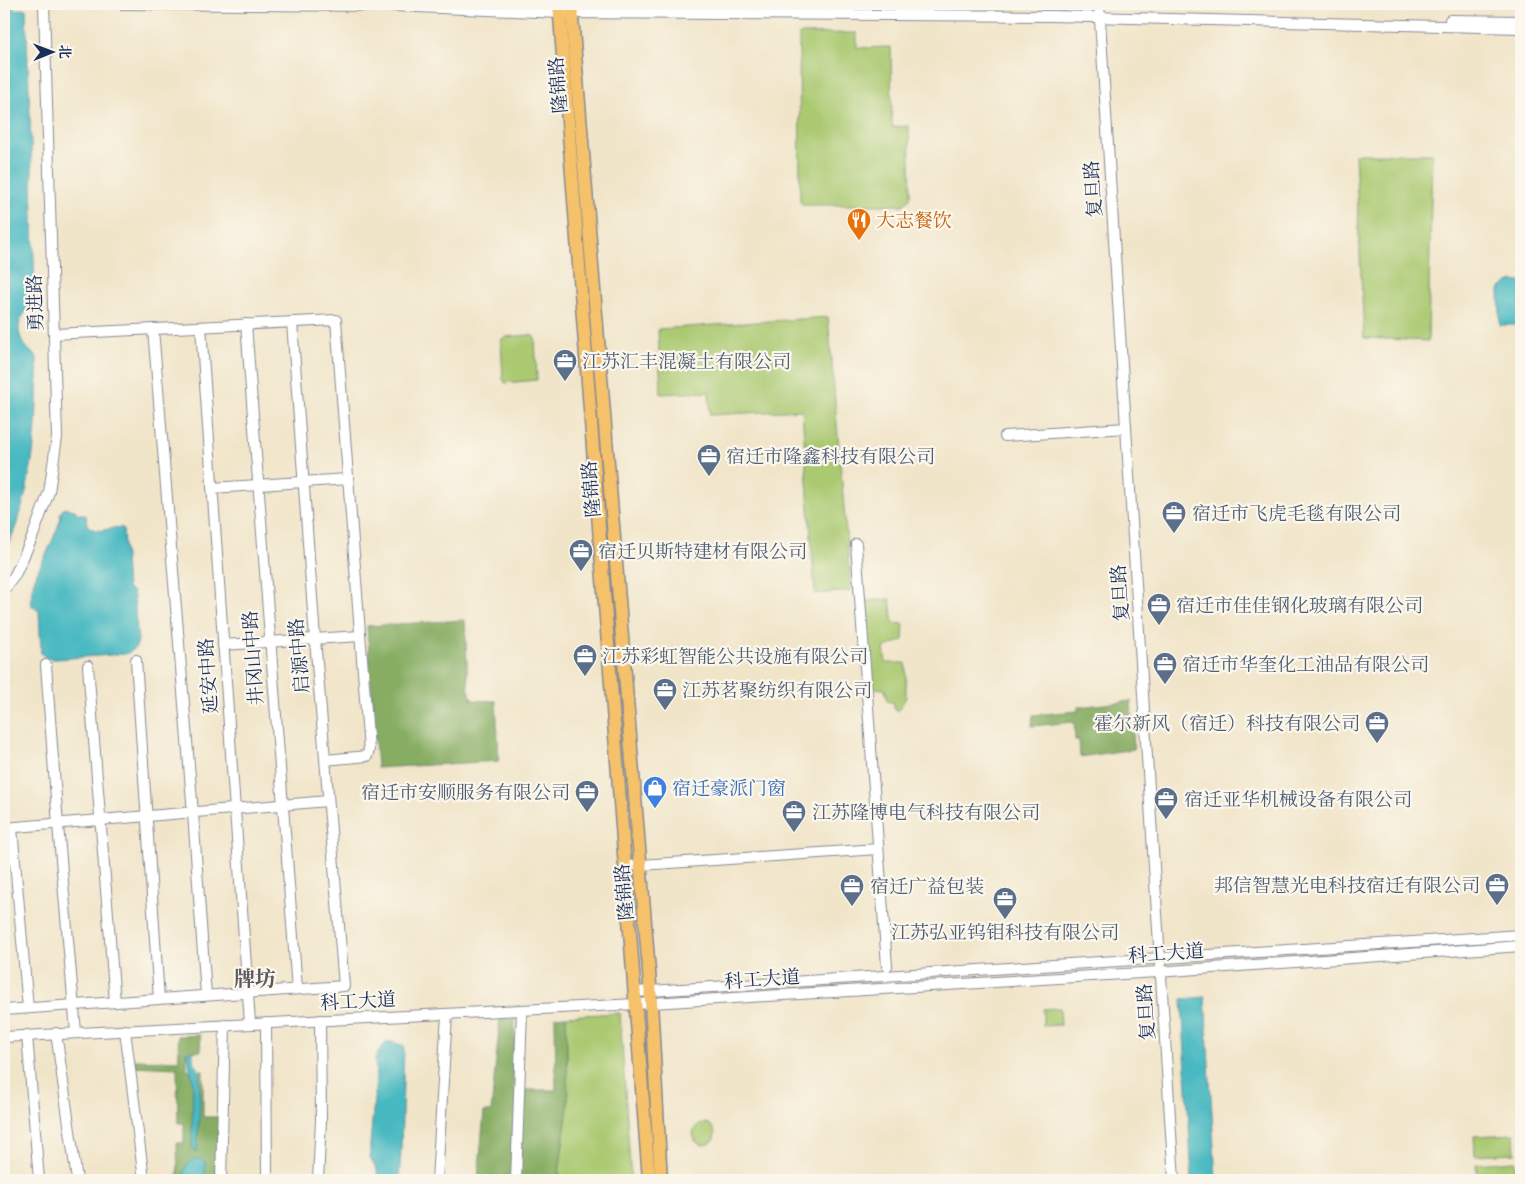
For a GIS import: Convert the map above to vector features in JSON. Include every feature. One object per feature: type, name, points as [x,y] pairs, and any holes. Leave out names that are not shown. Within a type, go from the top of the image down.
[{"type":"main road","name":"隆锦路","points":[[565,8],[651,997],[661,1180]]},
{"type":"main road","name":"隆锦路","points":[[565,8],[649,1180]]},
{"type":"street","name":"勇进路","points":[[4,590],[15,575],[32,538],[49,492],[57,437],[44,4]]},
{"type":"street","points":[[119,4],[1099,11],[1521,28]]},
{"type":"street","points":[[626,4],[710,7],[1099,11],[1229,16],[1521,21]]},
{"type":"street","name":"复旦路","points":[[1099,11],[1174,1180]]},
{"type":"street","points":[[54,334],[336,320],[369,750],[367,756],[325,760]]},
{"type":"street","name":"启源中路","points":[[292,322],[315,639],[344,986],[297,989]]},
{"type":"street","name":"井冈山中路","points":[[246,324],[297,989]]},
{"type":"street","name":"延安中路","points":[[201,327],[250,1023]]},
{"type":"street","points":[[153,330],[193,813],[206,995]]},
{"type":"street","points":[[1005,436],[1126,428]]},
{"type":"street","points":[[212,488],[348,479]]},
{"type":"street","points":[[856,544],[886,966]]},
{"type":"street","points":[[223,645],[360,636]]},
{"type":"street","points":[[136,660],[159,999]]},
{"type":"street","points":[[46,665],[76,1032]]},
{"type":"street","points":[[88,666],[115,1002]]},
{"type":"street","points":[[28,1008],[8,828],[328,801]]},
{"type":"street","points":[[626,866],[878,849]]},
{"type":"street","name":"科工大道","points":[[4,1037],[522,1010],[636,998],[1160,958],[1521,935]]},
{"type":"street","name":"科工大道","points":[[651,997],[1160,972],[1521,946]]},
{"type":"street","points":[[4,1010],[297,989]]},
{"type":"street","points":[[516,1180],[522,1010]]},
{"type":"street","points":[[438,1180],[447,1014]]},
{"type":"street","points":[[318,1180],[321,1120],[320,1020]]},
{"type":"street","points":[[266,1023],[267,1180]]},
{"type":"street","points":[[222,1180],[225,1025]]},
{"type":"street","points":[[125,1030],[144,1180]]},
{"type":"street","points":[[56,1033],[78,1180]]},
{"type":"street","points":[[27,1035],[39,1180]]},
{"type":"green space","points":[[857,33],[857,48],[891,47],[892,127],[909,126],[911,194],[909,200],[903,205],[803,205],[800,201],[799,34]]},
{"type":"green space","points":[[1355,154],[1432,154],[1428,341],[1364,338]]},
{"type":"green space","points":[[828,317],[851,591],[815,594],[802,410],[710,415],[709,392],[661,394],[658,329]]},
{"type":"green space","points":[[530,335],[535,338],[537,380],[505,383],[503,379],[501,340],[505,337]]},
{"type":"green space","points":[[890,599],[893,623],[904,624],[903,640],[884,648],[886,663],[906,663],[906,697],[898,711],[894,709],[894,703],[887,701],[885,689],[870,688],[864,601]]},
{"type":"green space","points":[[465,620],[468,686],[472,700],[496,701],[499,761],[377,768],[367,626]]},
{"type":"green space","points":[[1131,701],[1134,749],[1080,757],[1079,740],[1075,740],[1074,722],[1032,726],[1033,715],[1078,711],[1078,707]]},
{"type":"green space","points":[[1060,1008],[1061,1025],[1043,1026],[1043,1009]]},
{"type":"green space","points":[[620,1013],[631,1180],[558,1180],[568,1105],[566,1016]]},
{"type":"green space","points":[[566,1016],[568,1105],[558,1180],[478,1180],[484,1112],[491,1112],[500,1019],[515,1019],[513,1090],[556,1090],[555,1017]]},
{"type":"green space","points":[[200,1035],[201,1051],[186,1052],[187,1070],[203,1071],[203,1117],[219,1117],[218,1180],[178,1180],[177,1143],[184,1143],[184,1123],[178,1123],[177,1068],[133,1066],[133,1060],[179,1061],[178,1036]]},
{"type":"green space","points":[[704,1123],[712,1126],[715,1134],[712,1142],[704,1145],[696,1142],[693,1134],[696,1126]]},
{"type":"green space","points":[[1514,1134],[1515,1153],[1475,1155],[1474,1136]]},
{"type":"green space","points":[[1515,1161],[1516,1180],[1477,1180],[1476,1164]]},
{"type":"water","points":[[26,9],[35,303],[22,317],[19,331],[24,344],[37,357],[37,408],[30,474],[17,522],[4,552],[4,10]]},
{"type":"water","points":[[1513,281],[1521,282],[1521,325],[1500,325],[1499,290]]},
{"type":"water","points":[[66,508],[75,510],[78,514],[86,515],[87,525],[97,530],[123,528],[127,589],[133,592],[138,640],[136,647],[128,653],[50,659],[41,653],[39,611],[32,606],[32,590],[36,575],[57,528],[61,517],[60,514]]},
{"type":"water","points":[[1205,997],[1216,1180],[1192,1180],[1182,999]]},
{"type":"water","points":[[387,1042],[404,1046],[399,1180],[378,1180],[377,1170],[370,1157],[376,1078],[375,1059]]},
{"type":"water","points":[[191,1050],[193,1051],[193,1060],[199,1072],[200,1101],[197,1152],[193,1150],[192,1145],[193,1084],[187,1053]]},
{"type":"water","points":[[197,1159],[205,1162],[206,1180],[182,1180],[188,1164]]},
{"type":"waterway","points":[[7,4],[8,28]]},
{"type":"place","name":"大志餐饮","points":[[859,241]]},
{"type":"place","name":"江苏汇丰混凝土有限公司","points":[[565,382]]},
{"type":"place","name":"宿迁市隆鑫科技有限公司","points":[[709,477]]},
{"type":"place","name":"宿迁市飞虎毛毯有限公司","points":[[1174,534]]},
{"type":"place","name":"宿迁贝斯特建材有限公司","points":[[581,572]]},
{"type":"place","name":"宿迁市佳佳钢化玻璃有限公司","points":[[1159,626]]},
{"type":"place","name":"江苏彩虹智能公共设施有限公司","points":[[585,677]]},
{"type":"place","name":"宿迁市华奎化工油品有限公司","points":[[1165,685]]},
{"type":"place","name":"江苏茗聚纺织有限公司","points":[[665,711]]},
{"type":"place","name":"霍尔新风（宿迁）科技有限公司","points":[[1377,744]]},
{"type":"place","name":"宿迁豪派门窗","points":[[655,809]]},
{"type":"place","name":"宿迁市安顺服务有限公司","points":[[587,813]]},
{"type":"place","name":"宿迁亚华机械设备有限公司","points":[[1166,820]]},
{"type":"place","name":"江苏隆博电气科技有限公司","points":[[794,833]]},
{"type":"place","name":"邦信智慧光电科技宿迁有限公司","points":[[1497,906]]},
{"type":"place","name":"宿迁广益包装","points":[[852,907]]},
{"type":"place","name":"江苏弘亚钨钼科技有限公司","points":[[1005,920]]},
{"type":"district","name":"牌坊","points":[[255,979]]}]
